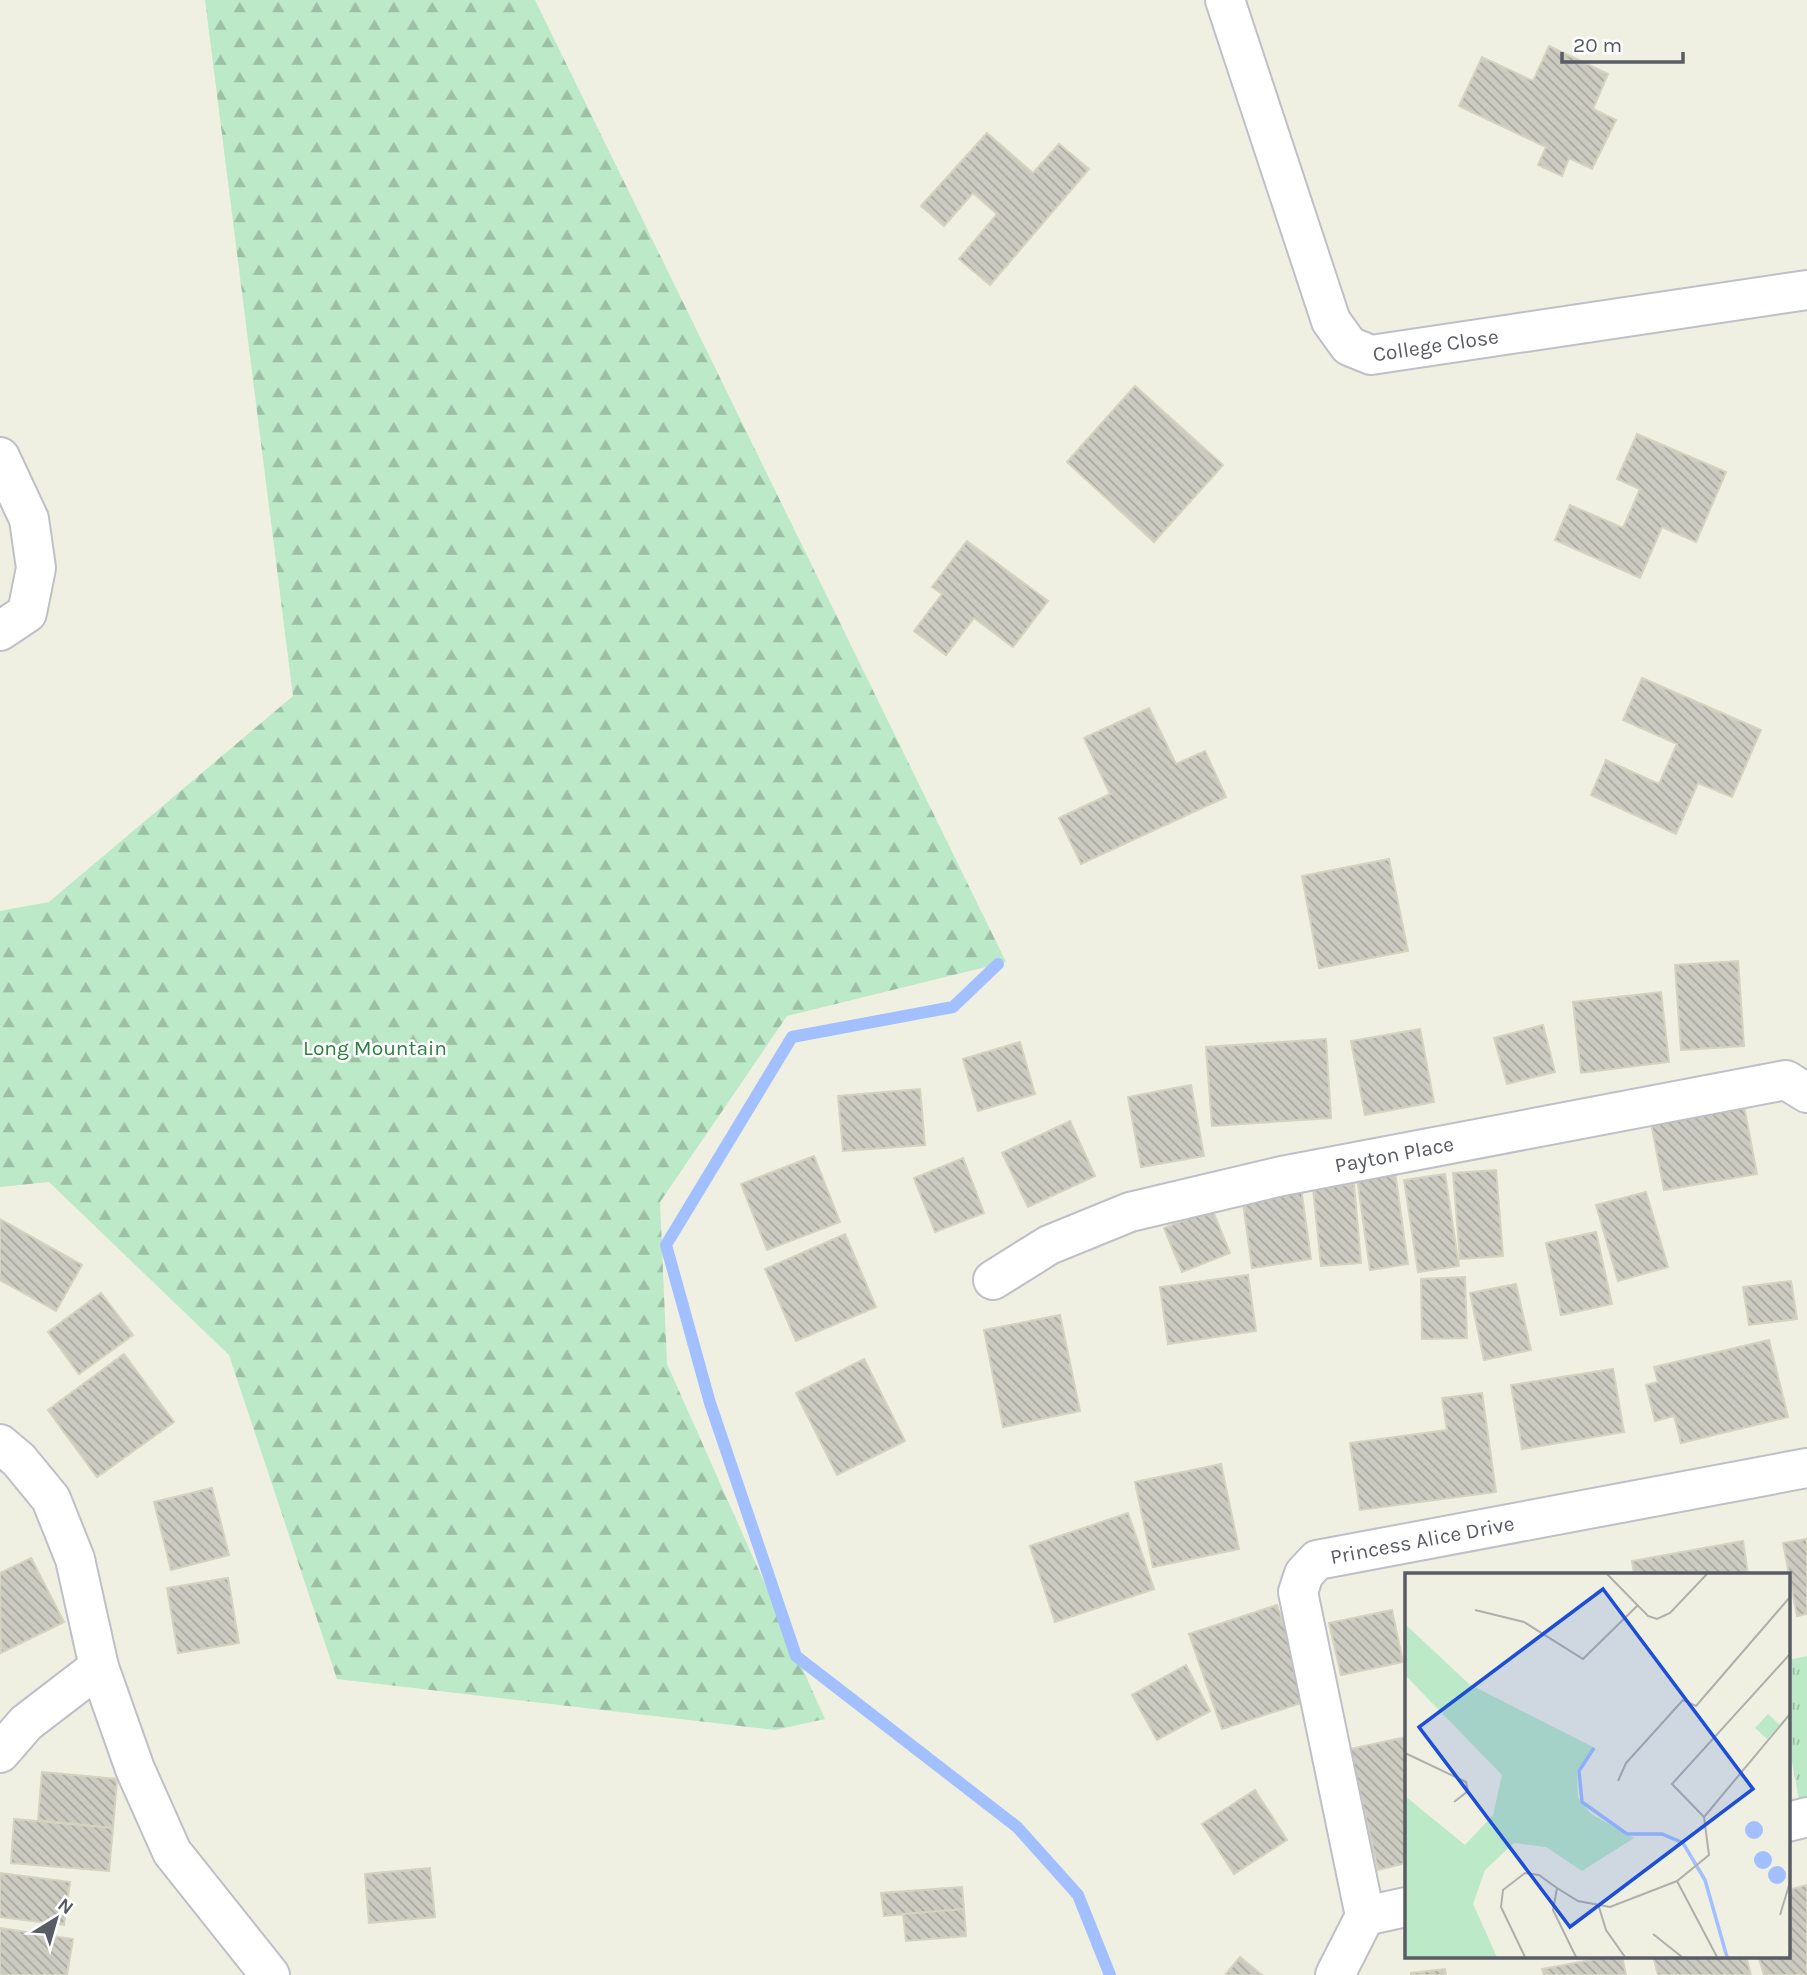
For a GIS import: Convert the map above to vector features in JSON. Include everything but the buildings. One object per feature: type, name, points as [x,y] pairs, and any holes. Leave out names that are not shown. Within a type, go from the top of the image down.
[{"type":"street","name":"College Close","points":[[1225,0],[1331,321],[1349,346],[1371,355],[1807,290]]},
{"type":"street","points":[[0,457],[29,520],[36,568],[27,612],[0,631]]},
{"type":"street","name":"Payton Place","points":[[993,1280],[1049,1245],[1130,1212],[1282,1176],[1786,1080],[1807,1093]]},
{"type":"street","points":[[0,1444],[19,1460],[51,1499],[75,1559],[99,1667],[135,1769],[172,1852],[270,1975]]},
{"type":"street","name":"Princess Alice Drive","points":[[1365,1916],[1298,1592],[1304,1574],[1317,1560],[1807,1468]]},
{"type":"street","points":[[0,1753],[26,1723],[99,1667]]},
{"type":"street","points":[[1790,1821],[1807,1817]]},
{"type":"street","points":[[1335,1975],[1365,1916],[1405,1907]]},
{"type":"green space","name":"Long Mountain","points":[[205,0],[535,0],[1006,962],[787,1016],[660,1202],[667,1364],[825,1719],[775,1730],[337,1679],[229,1355],[49,1182],[0,1187],[0,911],[49,902],[293,696]]},
{"type":"green space","points":[[1807,1656],[1807,1799],[1799,1800],[1790,1750],[1790,1660]]},
{"type":"waterway","points":[[998,964],[953,1007],[792,1037],[666,1245],[710,1403],[796,1656],[1017,1827],[1078,1895],[1110,1975]]}]
